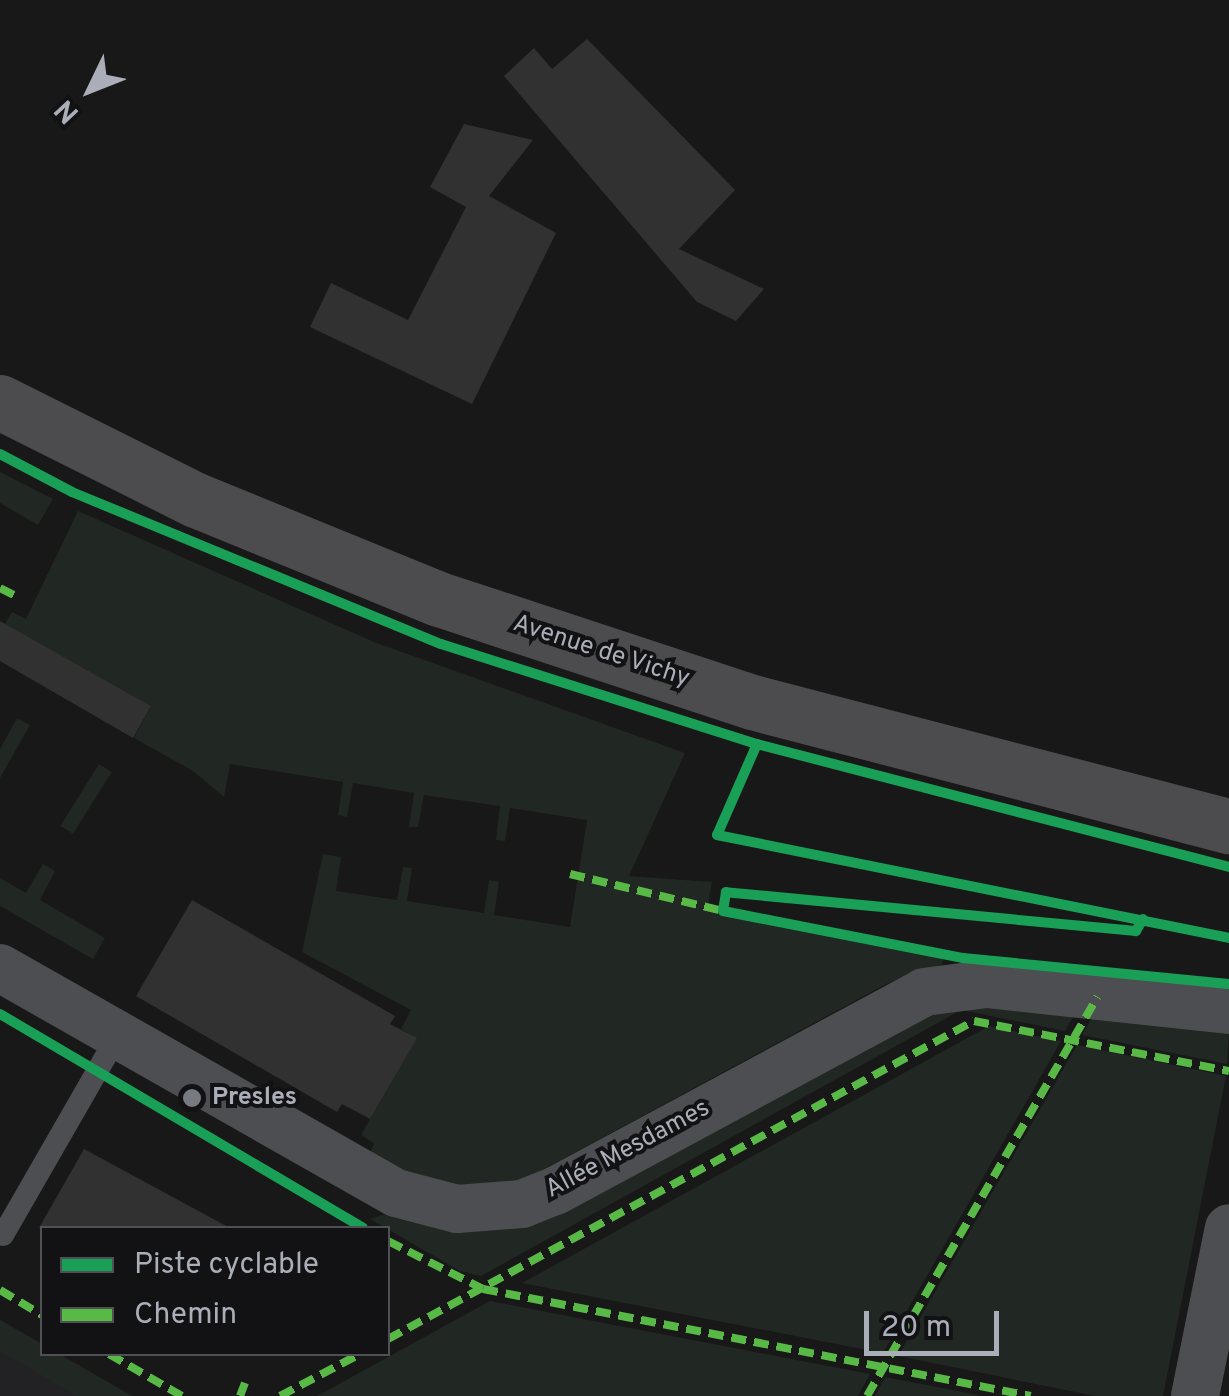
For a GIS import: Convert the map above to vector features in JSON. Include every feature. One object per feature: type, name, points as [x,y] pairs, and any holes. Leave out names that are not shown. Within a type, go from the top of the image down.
[{"type":"main road","name":"Avenue de Vichy","points":[[0,402],[196,500],[439,599],[752,702],[1229,826]]},
{"type":"street","name":"Allée Mesdames","points":[[0,968],[396,1193],[457,1209],[492,1209],[555,1191],[924,992],[986,984],[1229,1010]]},
{"type":"street","points":[[1195,1396],[1229,1228]]},
{"type":"lane","points":[[3,1236],[118,1035]]},
{"type":"shaded area","points":[[0,472],[53,499],[38,525],[0,503]]},
{"type":"shaded area","points":[[78,511],[374,642],[685,753],[629,876],[712,882],[707,911],[943,958],[942,965],[886,984],[526,1179],[466,1187],[412,1176],[370,1153],[374,1143],[361,1135],[416,1038],[401,1029],[411,1010],[302,952],[323,854],[341,857],[336,891],[397,900],[403,867],[412,868],[407,901],[484,913],[489,880],[499,882],[494,915],[570,927],[587,820],[510,808],[505,841],[496,840],[500,806],[424,795],[418,827],[409,827],[414,793],[353,783],[347,817],[338,815],[343,782],[230,764],[224,797],[193,771],[134,738],[151,706],[5,624],[12,612],[26,619]]},
{"type":"shaded area","points":[[17,718],[30,725],[0,778],[0,749]]},
{"type":"shaded area","points":[[99,764],[112,772],[73,834],[60,826]]},
{"type":"shaded area","points":[[43,864],[55,871],[40,900],[105,938],[93,959],[0,906],[0,878],[26,893]]},
{"type":"shaded area","points":[[980,1006],[1074,1015],[1065,1031],[961,1010],[481,1276],[460,1271],[390,1231],[390,1226],[370,1219],[386,1214],[469,1232],[535,1223],[933,1012]]},
{"type":"shaded area","points":[[1092,1018],[1229,1032],[1227,1064],[1082,1035]]},
{"type":"shaded area","points":[[989,1026],[1061,1041],[883,1353],[522,1283]]},
{"type":"shaded area","points":[[1077,1045],[1226,1076],[1163,1396],[1095,1396],[898,1356]]},
{"type":"shaded area","points":[[490,1301],[870,1374],[858,1396],[317,1396]]},
{"type":"shaded area","points":[[0,1320],[40,1343],[40,1356],[62,1356],[132,1396],[0,1396]]},
{"type":"shaded area","points":[[0,1320],[40,1343],[40,1356],[62,1356],[132,1396],[77,1396],[0,1351]]},
{"type":"shaded area","points":[[885,1377],[963,1392],[980,1396],[875,1396]]},
{"type":"building","points":[[587,39],[735,190],[679,249],[764,289],[736,321],[697,302],[504,76],[534,48],[552,69]]},
{"type":"building","points":[[464,124],[533,140],[489,196],[556,233],[472,404],[310,327],[331,283],[408,320],[466,207],[430,187]]},
{"type":"building","points":[[0,621],[151,706],[133,738],[0,661]]},
{"type":"building","points":[[192,900],[395,1016],[390,1024],[417,1038],[370,1119],[342,1104],[337,1112],[136,996]]},
{"type":"building","points":[[84,1149],[226,1226],[40,1226]]},
{"type":"marked path","points":[[0,588],[16,596]]},
{"type":"marked path","points":[[570,874],[723,911]]},
{"type":"marked path","points":[[867,1396],[1097,997]]},
{"type":"marked path","points":[[390,1338],[974,1021],[1229,1071]]},
{"type":"marked path","points":[[390,1242],[483,1289],[1031,1396]]},
{"type":"marked path","points":[[0,1290],[40,1314]]},
{"type":"marked path","points":[[112,1356],[182,1396]]},
{"type":"marked path","points":[[280,1396],[356,1356]]},
{"type":"marked path","points":[[240,1396],[245,1383]]},
{"type":"cycle path","points":[[0,454],[72,492],[441,644],[757,744],[1229,867]]},
{"type":"cycle path","points":[[757,744],[717,835],[1229,938]]},
{"type":"cycle path","points":[[1143,919],[1136,931],[726,892],[723,911],[963,958],[1229,984]]},
{"type":"cycle path","points":[[0,1014],[360,1226]]},
{"type":"place","name":"Presles","points":[[192,1098]]}]
